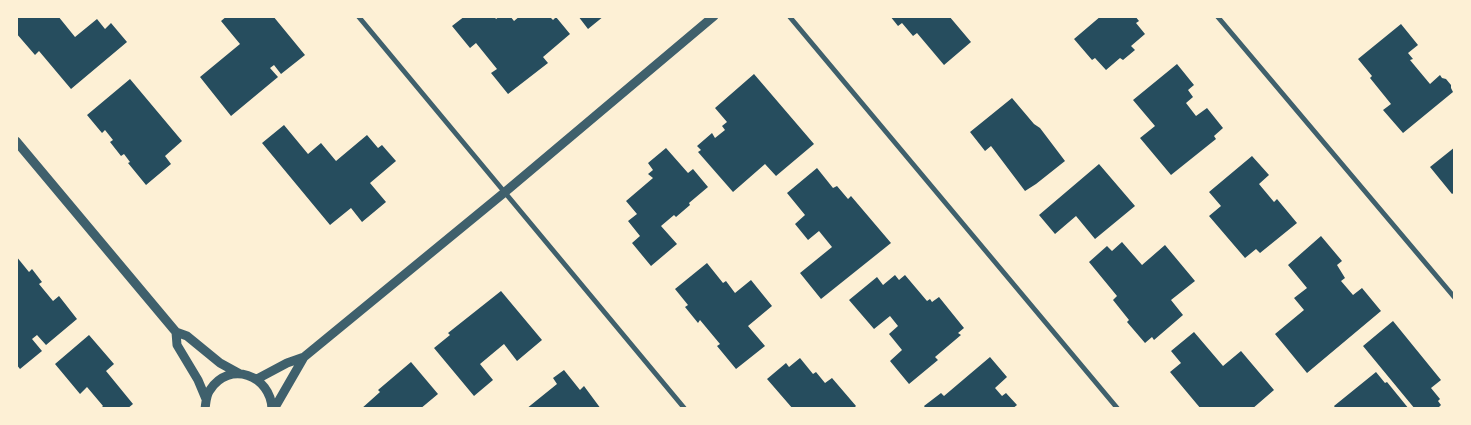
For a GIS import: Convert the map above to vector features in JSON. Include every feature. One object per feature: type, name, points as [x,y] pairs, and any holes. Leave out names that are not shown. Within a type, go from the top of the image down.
[{"type":"street","points":[[358,16],[685,409]]},
{"type":"street","points":[[273,409],[304,357],[505,192],[714,16]]},
{"type":"street","points":[[789,16],[1118,409]]},
{"type":"street","points":[[1218,16],[1455,298]]},
{"type":"street","points":[[16,140],[176,332],[187,336],[220,363],[240,374]]},
{"type":"street","points":[[176,332],[177,345],[198,380],[206,399]]},
{"type":"street","points":[[256,379],[287,363],[304,357]]},
{"type":"street","points":[[205,409],[209,390],[215,383],[222,378],[240,374],[249,375],[264,385],[269,393],[273,409]]},
{"type":"building","points":[[19,16],[58,16],[75,37],[97,19],[105,29],[111,23],[127,42],[71,89],[39,51],[35,55],[16,33],[16,18]]},
{"type":"building","points":[[227,16],[273,16],[305,55],[281,74],[274,65],[270,68],[278,77],[231,116],[200,77],[240,44],[221,21]]},
{"type":"building","points":[[465,16],[494,16],[496,19],[500,16],[510,16],[514,21],[520,16],[549,16],[553,20],[556,17],[570,34],[543,57],[548,63],[508,94],[491,73],[497,69],[476,43],[470,48],[452,26]]},
{"type":"building","points":[[578,16],[604,16],[588,29]]},
{"type":"building","points":[[890,16],[949,16],[971,42],[944,65],[917,33],[913,36],[902,23],[898,26]]},
{"type":"building","points":[[1101,16],[1135,16],[1139,21],[1136,23],[1145,34],[1131,46],[1135,50],[1123,60],[1120,58],[1106,70],[1095,58],[1092,60],[1074,39]]},
{"type":"building","points":[[1401,24],[1418,45],[1408,53],[1413,59],[1410,60],[1430,84],[1440,75],[1451,85],[1453,92],[1403,133],[1383,110],[1391,104],[1370,78],[1372,76],[1358,59]]},
{"type":"building","points":[[1177,64],[1194,85],[1188,90],[1193,97],[1186,103],[1196,116],[1207,108],[1223,128],[1214,136],[1216,139],[1171,175],[1140,138],[1155,126],[1133,100]]},
{"type":"building","points":[[754,74],[814,144],[776,176],[765,164],[733,192],[698,152],[701,150],[697,146],[712,133],[715,138],[725,130],[722,126],[727,122],[715,108]]},
{"type":"building","points":[[130,79],[182,141],[165,156],[171,164],[146,185],[128,163],[130,162],[124,154],[121,156],[110,142],[113,140],[105,130],[102,133],[87,115]]},
{"type":"building","points":[[1012,98],[1034,124],[1040,128],[1065,161],[1025,191],[991,146],[985,151],[970,132]]},
{"type":"building","points":[[284,125],[308,154],[321,143],[336,161],[367,135],[378,148],[382,145],[396,161],[370,183],[386,202],[362,222],[351,208],[330,225],[262,143]]},
{"type":"building","points":[[1455,147],[1455,192],[1452,194],[1430,167]]},
{"type":"building","points":[[666,148],[688,173],[693,169],[708,187],[676,217],[674,215],[661,226],[677,244],[651,266],[632,243],[640,236],[628,221],[637,214],[626,201],[653,178],[648,174],[653,170],[648,163]]},
{"type":"building","points":[[1252,156],[1269,175],[1259,184],[1274,202],[1277,199],[1297,223],[1260,253],[1256,249],[1245,258],[1209,216],[1221,206],[1209,192]]},
{"type":"building","points":[[1099,164],[1135,206],[1095,239],[1076,216],[1055,234],[1039,215]]},
{"type":"building","points":[[817,168],[833,188],[837,186],[848,199],[851,196],[891,243],[821,299],[800,273],[832,247],[819,231],[808,240],[795,224],[805,215],[787,193]]},
{"type":"building","points":[[1321,236],[1342,261],[1337,265],[1345,278],[1341,281],[1353,295],[1362,288],[1381,311],[1307,373],[1275,334],[1304,310],[1294,298],[1307,288],[1288,265]]},
{"type":"building","points":[[1122,242],[1142,265],[1165,245],[1195,281],[1171,300],[1183,315],[1154,340],[1152,337],[1145,343],[1127,322],[1129,320],[1113,300],[1117,296],[1089,262],[1107,246],[1112,251]]},
{"type":"building","points":[[16,256],[29,272],[32,269],[42,282],[39,284],[53,301],[59,296],[77,319],[46,345],[37,335],[32,339],[42,351],[20,369],[16,364]]},
{"type":"building","points":[[707,263],[723,283],[726,281],[735,293],[751,280],[772,306],[748,326],[765,346],[736,369],[717,346],[720,344],[700,320],[698,323],[685,307],[688,305],[675,289]]},
{"type":"building","points":[[895,275],[899,280],[905,275],[927,301],[930,299],[932,302],[939,297],[964,328],[958,333],[961,335],[935,357],[938,360],[909,384],[890,361],[902,350],[889,334],[898,326],[890,316],[874,329],[849,300],[877,277],[883,285]]},
{"type":"building","points":[[501,291],[542,340],[517,361],[504,344],[480,364],[493,380],[474,396],[434,348],[450,335],[448,333]]},
{"type":"building","points":[[1393,321],[1441,380],[1431,388],[1440,399],[1438,401],[1441,405],[1437,409],[1415,409],[1363,346]]},
{"type":"building","points":[[1194,332],[1223,366],[1241,351],[1274,390],[1252,409],[1201,409],[1170,372],[1181,363],[1171,351]]},
{"type":"building","points":[[89,335],[114,364],[106,371],[133,404],[127,409],[100,409],[103,406],[87,387],[80,394],[55,364]]},
{"type":"building","points":[[990,357],[1007,377],[995,388],[1002,396],[1006,393],[1017,405],[1012,409],[926,409],[924,406],[941,393],[944,396]]},
{"type":"building","points":[[800,358],[813,374],[816,372],[825,383],[832,378],[856,406],[853,409],[793,409],[767,379],[786,363],[789,367]]},
{"type":"building","points":[[411,362],[438,394],[420,409],[361,409],[380,392],[378,390]]},
{"type":"building","points":[[564,370],[580,390],[584,386],[601,409],[526,409],[557,384],[553,378]]},
{"type":"building","points":[[1376,372],[1385,383],[1387,382],[1409,409],[1336,409],[1334,406]]}]
